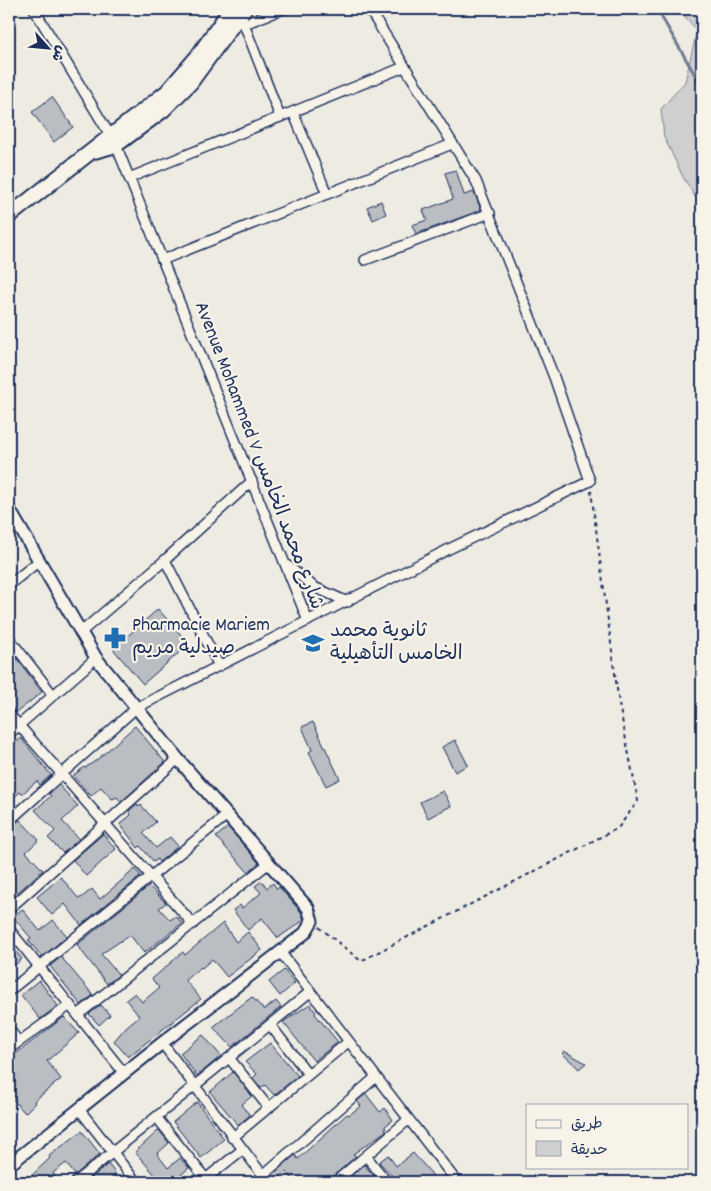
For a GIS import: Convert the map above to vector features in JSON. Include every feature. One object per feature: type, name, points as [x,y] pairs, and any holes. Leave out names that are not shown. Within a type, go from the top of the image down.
[{"type":"main road","points":[[9,216],[94,151],[114,140],[179,80],[208,44],[240,14]]},
{"type":"street","name":"Avenue Mohammed V شارع محمد الخامس","points":[[9,821],[136,708],[308,621],[114,140],[34,9]]},
{"type":"street","points":[[280,117],[240,14],[282,9]]},
{"type":"street","points":[[308,621],[590,481],[554,377],[476,181],[369,9]]},
{"type":"street","points":[[129,178],[404,67]]},
{"type":"street","points":[[293,112],[327,194]]},
{"type":"street","points":[[162,260],[452,144]]},
{"type":"street","points":[[365,260],[490,213]]},
{"type":"street","points":[[80,633],[166,560],[252,481]]},
{"type":"street","points":[[9,509],[96,658],[178,759],[308,908],[312,921],[308,930],[281,953],[162,1043],[9,1165]]},
{"type":"street","points":[[166,560],[220,666]]},
{"type":"street","points":[[9,585],[39,561]]},
{"type":"street","points":[[286,564],[314,587],[348,602]]},
{"type":"street","points":[[9,638],[53,695]]},
{"type":"street","points":[[9,734],[96,658]]},
{"type":"street","points":[[9,714],[193,924]]},
{"type":"street","points":[[9,909],[178,759]]},
{"type":"street","points":[[9,991],[227,815]]},
{"type":"street","points":[[78,1015],[270,863]]},
{"type":"street","points":[[10,933],[40,967],[124,1073]]},
{"type":"street","points":[[281,953],[457,1182]]},
{"type":"street","points":[[76,1182],[195,1088],[310,992]]},
{"type":"street","points":[[9,1049],[70,1005]]},
{"type":"street","points":[[270,1026],[308,1074]]},
{"type":"street","points":[[9,1029],[18,1041]]},
{"type":"street","points":[[232,1138],[348,1042]]},
{"type":"street","points":[[162,1043],[232,1138],[265,1179],[376,1078]]},
{"type":"street","points":[[230,1059],[269,1108]]},
{"type":"street","points":[[79,1109],[136,1182]]},
{"type":"street","points":[[157,1118],[204,1180],[242,1150]]},
{"type":"street","points":[[335,1182],[408,1120]]},
{"type":"street","points":[[366,1156],[387,1182]]},
{"type":"path","points":[[312,921],[361,961],[618,828],[638,801],[619,704],[590,481]]},
{"type":"green space","points":[[678,9],[702,9],[702,208],[683,177],[664,137],[661,109],[685,82],[697,30]]},
{"type":"building","points":[[52,97],[73,127],[54,142],[32,112]]},
{"type":"building","points":[[456,170],[464,195],[474,192],[481,210],[416,234],[412,225],[427,220],[423,210],[453,199],[445,173]]},
{"type":"building","points":[[381,201],[386,214],[373,220],[367,207]]},
{"type":"building","points":[[158,609],[189,644],[143,684],[113,649]]},
{"type":"building","points":[[9,648],[42,692],[16,713],[9,704]]},
{"type":"building","points":[[313,722],[340,779],[326,786],[309,752],[312,750],[302,727]]},
{"type":"building","points":[[135,726],[165,762],[121,802],[117,797],[112,799],[101,787],[91,796],[73,776],[98,759]]},
{"type":"building","points":[[21,738],[51,775],[40,785],[37,781],[9,802],[9,748]]},
{"type":"building","points":[[455,740],[468,765],[455,772],[442,747]]},
{"type":"building","points":[[59,785],[78,806],[62,821],[79,839],[63,853],[48,838],[55,831],[35,810],[51,796],[49,794]]},
{"type":"building","points":[[443,791],[451,806],[428,818],[420,802]]},
{"type":"building","points":[[137,804],[139,807],[141,805],[156,822],[143,833],[156,848],[170,837],[178,846],[159,862],[157,859],[154,862],[140,846],[138,848],[120,824],[131,815],[129,811]]},
{"type":"building","points":[[20,820],[39,840],[26,852],[43,870],[17,893],[9,884],[9,827]]},
{"type":"building","points":[[228,827],[259,863],[248,872],[216,837]]},
{"type":"building","points":[[103,834],[116,849],[86,876],[73,860]]},
{"type":"building","points":[[135,869],[141,876],[81,925],[65,904],[52,915],[37,897],[61,877],[78,898],[81,898],[92,889],[100,899]]},
{"type":"building","points":[[262,881],[267,888],[273,883],[277,889],[279,887],[301,912],[304,920],[278,938],[262,918],[248,930],[233,910],[240,905],[242,908],[261,893],[255,886]]},
{"type":"building","points":[[149,886],[166,903],[159,908],[170,920],[176,916],[182,923],[144,953],[130,935],[101,954],[119,975],[107,984],[77,945]]},
{"type":"building","points":[[22,909],[40,931],[53,920],[67,936],[42,957],[28,940],[31,938],[13,917]]},
{"type":"building","points":[[223,923],[236,942],[248,932],[262,950],[227,977],[212,959],[201,967],[185,980],[201,999],[128,1057],[114,1041],[139,1016],[126,1000],[135,993],[142,1002],[159,988],[152,979],[183,952],[185,955]]},
{"type":"building","points":[[9,942],[22,959],[9,970]]},
{"type":"building","points":[[61,957],[93,995],[81,1005],[50,966]]},
{"type":"building","points":[[284,970],[295,983],[280,996],[269,982]]},
{"type":"building","points":[[39,980],[58,1006],[40,1019],[21,995]]},
{"type":"building","points":[[252,997],[264,1010],[276,1001],[281,1007],[232,1047],[213,1027]]},
{"type":"building","points":[[310,1004],[315,1014],[338,1042],[314,1061],[283,1022]]},
{"type":"building","points":[[101,1005],[110,1015],[99,1025],[89,1014]]},
{"type":"building","points":[[64,1017],[79,1033],[47,1061],[61,1079],[34,1101],[35,1103],[25,1113],[9,1095],[9,1055],[17,1053]]},
{"type":"building","points":[[203,1035],[221,1056],[197,1076],[180,1053]]},
{"type":"building","points":[[270,1043],[298,1076],[274,1095],[265,1085],[261,1088],[253,1078],[257,1074],[245,1062]]},
{"type":"building","points":[[564,1051],[586,1063],[579,1069],[562,1053]]},
{"type":"building","points":[[233,1072],[252,1096],[241,1105],[250,1115],[238,1125],[210,1092]]},
{"type":"building","points":[[366,1094],[380,1112],[385,1108],[393,1120],[385,1126],[386,1131],[353,1154],[356,1156],[327,1182],[296,1182],[286,1172],[276,1181],[271,1176],[295,1155],[298,1159],[347,1114],[349,1115],[361,1106],[357,1101]]},
{"type":"building","points":[[197,1102],[224,1139],[201,1158],[173,1122]]},
{"type":"building","points":[[159,1130],[169,1143],[157,1154],[168,1168],[180,1158],[189,1168],[172,1182],[158,1182],[153,1177],[155,1175],[135,1152]]},
{"type":"building","points":[[82,1131],[100,1154],[75,1175],[66,1163],[53,1173],[57,1179],[53,1182],[25,1182],[50,1158],[49,1156]]},
{"type":"building","points":[[413,1153],[431,1173],[436,1182],[398,1182],[379,1162],[388,1155],[396,1166]]},
{"type":"building","points":[[108,1164],[116,1174],[106,1182],[86,1182]]},
{"type":"building","points":[[364,1165],[376,1178],[372,1182],[344,1182]]},
{"type":"waterway","points":[[657,9],[702,87]]},
{"type":"place","name":"Pharmacie Mariem صيدلية مريم","points":[[115,638]]},
{"type":"place","name":"ثانوية محمد الخامس التأهيلية","points":[[313,643]]}]
